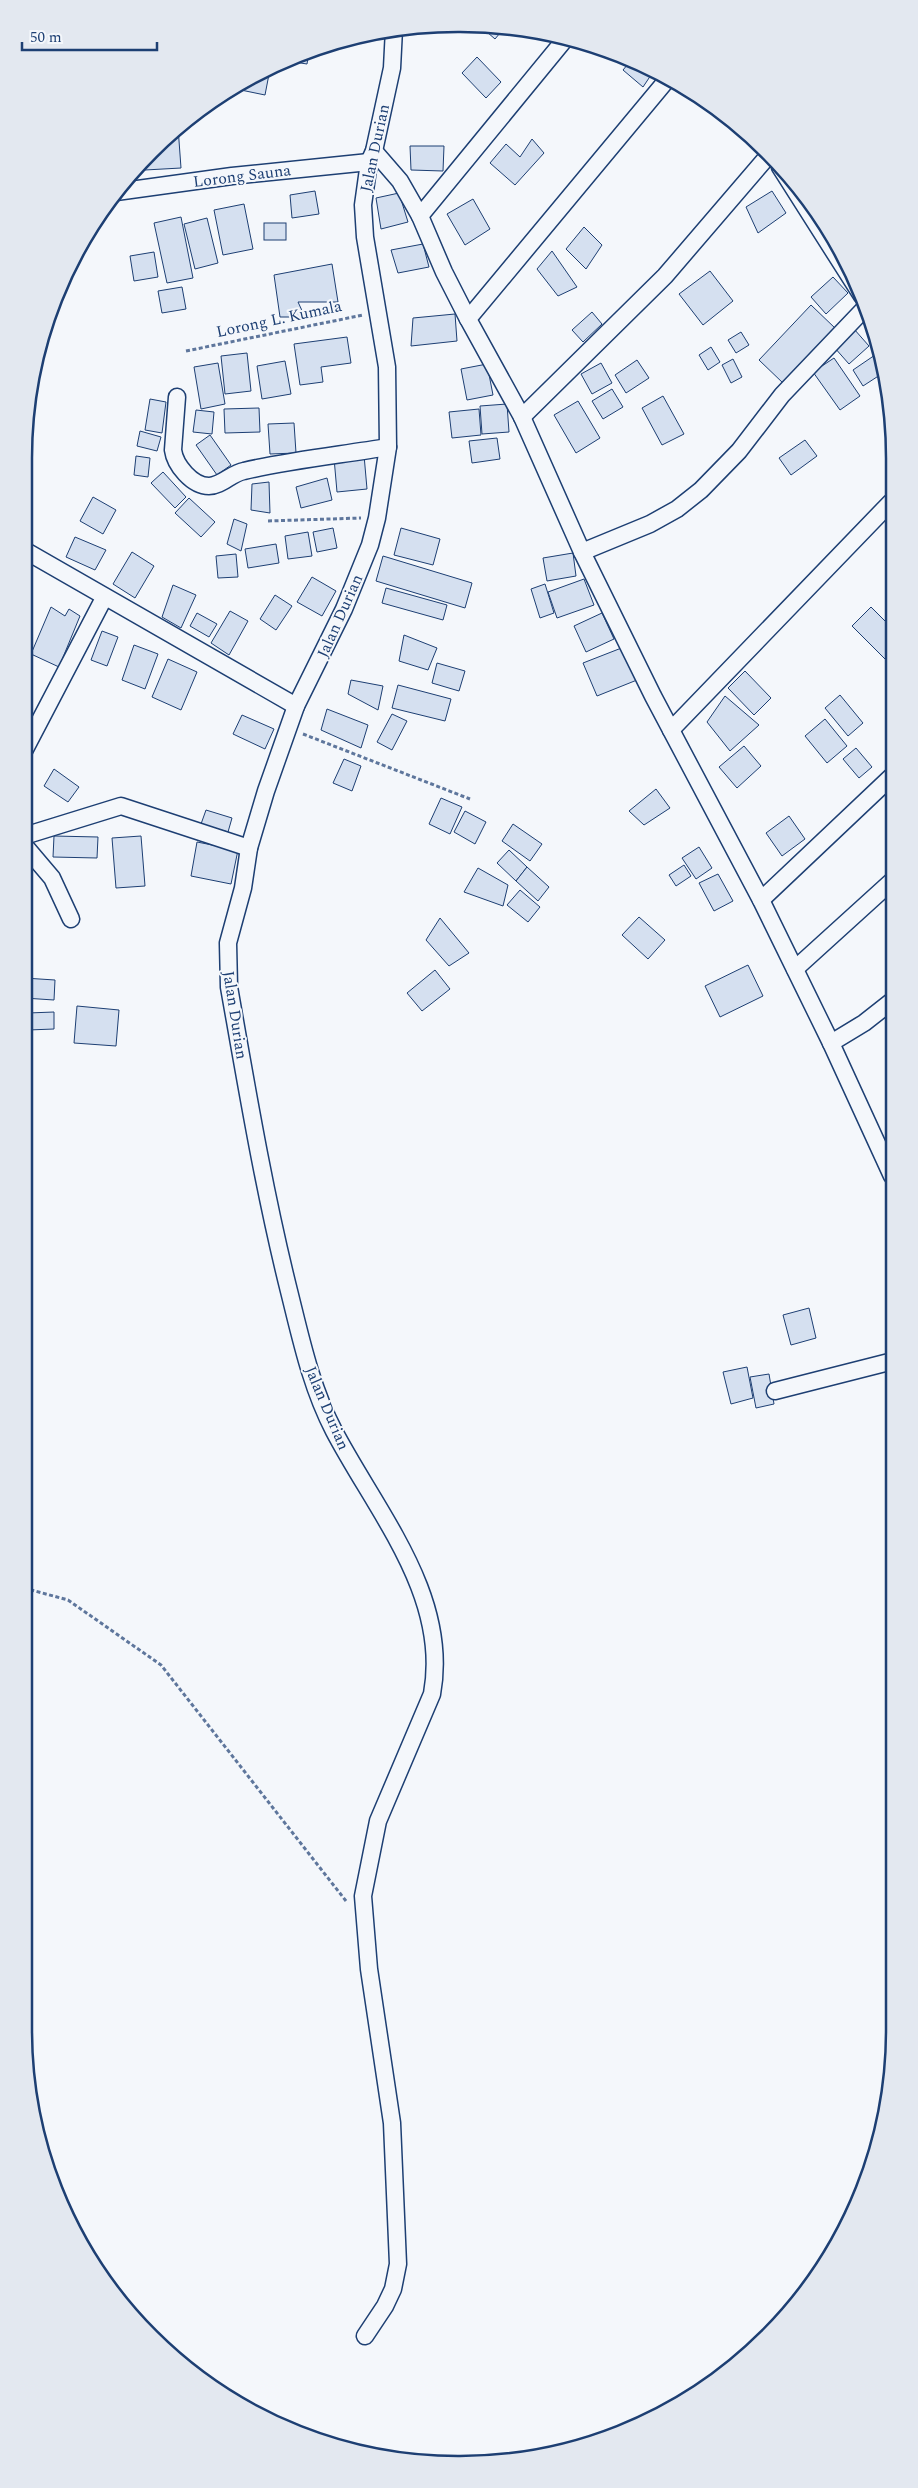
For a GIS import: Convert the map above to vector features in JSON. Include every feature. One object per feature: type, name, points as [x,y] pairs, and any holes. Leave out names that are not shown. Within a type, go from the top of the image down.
[{"type":"street","name":"Jalan Durian","points":[[364,2336],[389,2298],[398,2264],[392,2123],[364,1926],[363,1896],[378,1821],[432,1694],[436,1677],[434,1641],[428,1615],[414,1576],[392,1528],[333,1429],[311,1379],[272,1222],[228,980],[228,943],[243,888],[249,848],[266,791],[296,706],[344,609],[370,545],[377,518],[388,447],[387,367],[365,237],[363,205],[392,68],[394,38]]},
{"type":"street","points":[[420,216],[560,45]]},
{"type":"street","points":[[468,319],[663,85]]},
{"type":"street","name":"Lorong Sauna","points":[[128,190],[372,157]]},
{"type":"street","points":[[372,157],[400,181],[420,216],[444,272],[522,417],[582,552],[670,730],[761,900],[831,1043],[886,1163]]},
{"type":"street","points":[[522,417],[665,276],[764,160]]},
{"type":"street","points":[[582,552],[650,524],[677,509],[701,490],[739,451],[782,395],[860,314]]},
{"type":"street","points":[[177,397],[172,450],[174,459],[180,468],[200,484],[214,484],[246,470],[388,447]]},
{"type":"street","points":[[670,730],[886,507]]},
{"type":"street","points":[[32,555],[104,598],[296,706]]},
{"type":"street","points":[[32,736],[104,598]]},
{"type":"street","points":[[761,900],[886,782]]},
{"type":"street","points":[[32,834],[121,806],[249,848]]},
{"type":"street","points":[[32,854],[52,878],[71,919]]},
{"type":"street","points":[[794,969],[886,886]]},
{"type":"street","points":[[831,1043],[864,1023],[886,1006]]},
{"type":"street","points":[[775,1391],[886,1363]]},
{"type":"path","name":"Lorong L. Kumala","points":[[186,351],[378,312]]},
{"type":"path","points":[[268,521],[377,518]]},
{"type":"path","points":[[288,729],[470,799]]},
{"type":"path","points":[[32,1590],[68,1600],[161,1665],[329,1877],[364,1926]]},
{"type":"building","points":[[488,33],[499,34],[495,39]]},
{"type":"building","points":[[477,57],[501,82],[486,98],[462,73]]},
{"type":"building","points":[[626,67],[650,77],[643,87],[623,70]]},
{"type":"building","points":[[268,77],[265,95],[245,91]]},
{"type":"building","points":[[179,137],[181,168],[145,170]]},
{"type":"building","points":[[532,139],[544,153],[515,185],[490,163],[506,144],[520,157]]},
{"type":"building","points":[[410,146],[444,146],[443,171],[411,170]]},
{"type":"building","points":[[315,191],[319,214],[292,218],[290,195]]},
{"type":"building","points":[[772,191],[786,213],[758,233],[746,207]]},
{"type":"building","points":[[399,193],[408,222],[381,229],[376,198]]},
{"type":"building","points":[[473,199],[490,229],[465,245],[447,214]]},
{"type":"building","points":[[244,204],[253,249],[223,255],[214,210]]},
{"type":"building","points":[[181,217],[193,278],[167,283],[154,223]]},
{"type":"building","points":[[207,218],[218,263],[195,269],[184,224]]},
{"type":"building","points":[[264,223],[286,223],[286,240],[264,240]]},
{"type":"building","points":[[584,227],[602,245],[586,269],[566,249]]},
{"type":"building","points":[[423,244],[429,267],[398,273],[391,250]]},
{"type":"building","points":[[552,251],[577,287],[558,296],[537,269]]},
{"type":"building","points":[[154,252],[158,277],[134,281],[130,256]]},
{"type":"building","points":[[332,264],[338,302],[298,302],[305,317],[280,317],[274,275]]},
{"type":"building","points":[[710,271],[733,301],[703,325],[679,294]]},
{"type":"building","points":[[833,277],[848,293],[826,314],[811,297]]},
{"type":"building","points":[[182,287],[186,309],[162,313],[158,291]]},
{"type":"building","points":[[811,305],[836,329],[784,384],[759,360]]},
{"type":"building","points":[[592,312],[602,324],[583,342],[572,330]]},
{"type":"building","points":[[455,314],[457,341],[411,346],[413,318]]},
{"type":"building","points":[[854,329],[869,346],[849,364],[834,347]]},
{"type":"building","points":[[741,332],[749,345],[736,353],[728,340]]},
{"type":"building","points":[[347,337],[351,363],[321,367],[323,382],[300,385],[294,344]]},
{"type":"building","points":[[711,347],[720,362],[708,370],[699,355]]},
{"type":"building","points":[[247,353],[251,391],[225,394],[221,356]]},
{"type":"building","points":[[873,357],[877,377],[863,386],[853,370]]},
{"type":"building","points":[[834,358],[860,396],[840,410],[813,372]]},
{"type":"building","points":[[733,359],[742,377],[731,383],[722,365]]},
{"type":"building","points":[[637,360],[649,378],[626,393],[615,375]]},
{"type":"building","points":[[285,361],[291,394],[262,399],[257,366]]},
{"type":"building","points":[[218,363],[225,404],[201,409],[194,367]]},
{"type":"building","points":[[601,363],[612,383],[592,394],[581,374]]},
{"type":"building","points":[[487,364],[493,395],[467,400],[461,369]]},
{"type":"building","points":[[612,389],[623,407],[603,419],[592,401]]},
{"type":"building","points":[[663,396],[684,434],[662,445],[642,408]]},
{"type":"building","points":[[150,399],[166,402],[162,433],[145,430]]},
{"type":"building","points":[[578,401],[600,438],[576,453],[554,415]]},
{"type":"building","points":[[507,404],[509,432],[482,434],[480,406]]},
{"type":"building","points":[[259,408],[260,432],[225,433],[224,409]]},
{"type":"building","points":[[479,409],[481,435],[452,438],[449,412]]},
{"type":"building","points":[[196,410],[214,412],[212,434],[193,432]]},
{"type":"building","points":[[294,423],[296,453],[270,454],[268,424]]},
{"type":"building","points":[[140,431],[161,437],[157,451],[137,446]]},
{"type":"building","points":[[210,435],[231,465],[217,475],[196,445]]},
{"type":"building","points":[[497,438],[500,459],[472,463],[469,441]]},
{"type":"building","points":[[805,440],[817,456],[791,475],[779,458]]},
{"type":"building","points":[[364,455],[367,489],[337,492],[334,458]]},
{"type":"building","points":[[136,456],[150,458],[148,477],[134,475]]},
{"type":"building","points":[[163,472],[186,497],[175,508],[151,483]]},
{"type":"building","points":[[327,478],[332,500],[301,508],[296,487]]},
{"type":"building","points":[[269,482],[270,513],[251,510],[252,484]]},
{"type":"building","points":[[93,497],[116,510],[103,534],[80,521]]},
{"type":"building","points":[[189,498],[215,522],[201,537],[175,513]]},
{"type":"building","points":[[234,519],[247,524],[241,551],[227,544]]},
{"type":"building","points":[[333,528],[337,548],[317,552],[313,532]]},
{"type":"building","points":[[401,528],[440,539],[433,565],[394,555]]},
{"type":"building","points":[[308,532],[312,556],[288,559],[285,536]]},
{"type":"building","points":[[75,537],[106,550],[95,570],[66,557]]},
{"type":"building","points":[[276,544],[279,563],[248,568],[245,549]]},
{"type":"building","points":[[132,552],[154,566],[135,598],[113,584]]},
{"type":"building","points":[[573,553],[576,576],[547,581],[543,558]]},
{"type":"building","points":[[236,554],[238,577],[218,578],[216,556]]},
{"type":"building","points":[[383,556],[472,583],[465,608],[376,581]]},
{"type":"building","points":[[312,577],[336,591],[322,616],[297,602]]},
{"type":"building","points":[[584,579],[594,605],[557,618],[548,592]]},
{"type":"building","points":[[545,584],[554,613],[540,618],[531,589]]},
{"type":"building","points":[[173,585],[196,595],[181,628],[162,617]]},
{"type":"building","points":[[386,588],[447,605],[443,620],[382,603]]},
{"type":"building","points":[[275,595],[292,606],[276,630],[260,619]]},
{"type":"building","points":[[51,607],[65,616],[69,609],[80,616],[59,667],[32,654]]},
{"type":"building","points":[[871,607],[886,622],[886,658],[885,659],[852,626]]},
{"type":"building","points":[[230,611],[248,621],[229,655],[211,643]]},
{"type":"building","points":[[197,613],[217,624],[209,637],[190,626]]},
{"type":"building","points":[[602,613],[614,639],[586,652],[574,626]]},
{"type":"building","points":[[102,631],[118,637],[107,666],[91,660]]},
{"type":"building","points":[[404,635],[437,648],[428,670],[399,661]]},
{"type":"building","points":[[134,645],[158,654],[145,689],[122,680]]},
{"type":"building","points":[[624,647],[637,680],[597,696],[583,663]]},
{"type":"building","points":[[168,659],[197,672],[181,710],[152,697]]},
{"type":"building","points":[[437,663],[465,671],[459,691],[432,683]]},
{"type":"building","points":[[745,671],[771,698],[754,715],[728,688]]},
{"type":"building","points":[[351,680],[383,686],[378,710],[348,694]]},
{"type":"building","points":[[398,685],[451,699],[445,721],[392,708]]},
{"type":"building","points":[[840,695],[863,723],[848,736],[825,708]]},
{"type":"building","points":[[725,696],[759,725],[730,751],[707,722]]},
{"type":"building","points":[[327,709],[368,725],[361,748],[321,730]]},
{"type":"building","points":[[392,714],[407,721],[392,750],[377,742]]},
{"type":"building","points":[[242,715],[274,729],[265,749],[233,734]]},
{"type":"building","points":[[825,719],[847,746],[827,763],[805,736]]},
{"type":"building","points":[[744,746],[761,766],[737,788],[719,767]]},
{"type":"building","points":[[856,748],[872,767],[859,778],[843,759]]},
{"type":"building","points":[[344,759],[361,766],[352,791],[333,783]]},
{"type":"building","points":[[54,769],[79,787],[68,802],[44,786]]},
{"type":"building","points":[[656,789],[670,808],[644,825],[629,811]]},
{"type":"building","points":[[441,798],[462,807],[450,834],[429,824]]},
{"type":"building","points":[[206,810],[232,818],[228,832],[201,824]]},
{"type":"building","points":[[465,811],[486,822],[475,844],[454,832]]},
{"type":"building","points":[[789,816],[805,839],[782,856],[766,833]]},
{"type":"building","points":[[513,824],[542,844],[530,861],[502,841]]},
{"type":"building","points":[[54,836],[98,837],[97,858],[53,857]]},
{"type":"building","points":[[141,836],[145,886],[116,888],[112,838]]},
{"type":"building","points":[[197,842],[238,850],[231,884],[191,876]]},
{"type":"building","points":[[699,847],[712,868],[696,879],[682,858]]},
{"type":"building","points":[[509,850],[527,867],[516,881],[497,863]]},
{"type":"building","points":[[684,865],[691,876],[676,886],[669,875]]},
{"type":"building","points":[[527,867],[549,887],[538,901],[516,881]]},
{"type":"building","points":[[478,868],[508,885],[503,906],[464,892]]},
{"type":"building","points":[[718,874],[733,901],[714,911],[699,883]]},
{"type":"building","points":[[520,890],[540,907],[528,922],[507,905]]},
{"type":"building","points":[[639,917],[665,940],[648,959],[622,935]]},
{"type":"building","points":[[440,918],[469,953],[449,966],[426,940]]},
{"type":"building","points":[[748,965],[763,996],[720,1017],[705,986]]},
{"type":"building","points":[[435,970],[450,989],[422,1011],[407,993]]},
{"type":"building","points":[[32,979],[55,980],[54,1000],[32,999]]},
{"type":"building","points":[[77,1006],[119,1010],[116,1046],[74,1043]]},
{"type":"building","points":[[54,1012],[54,1029],[32,1030],[32,1013]]},
{"type":"building","points":[[809,1308],[816,1338],[791,1345],[783,1315]]},
{"type":"building","points":[[747,1367],[753,1398],[731,1404],[723,1372]]},
{"type":"building","points":[[769,1374],[774,1404],[756,1408],[750,1377]]}]
